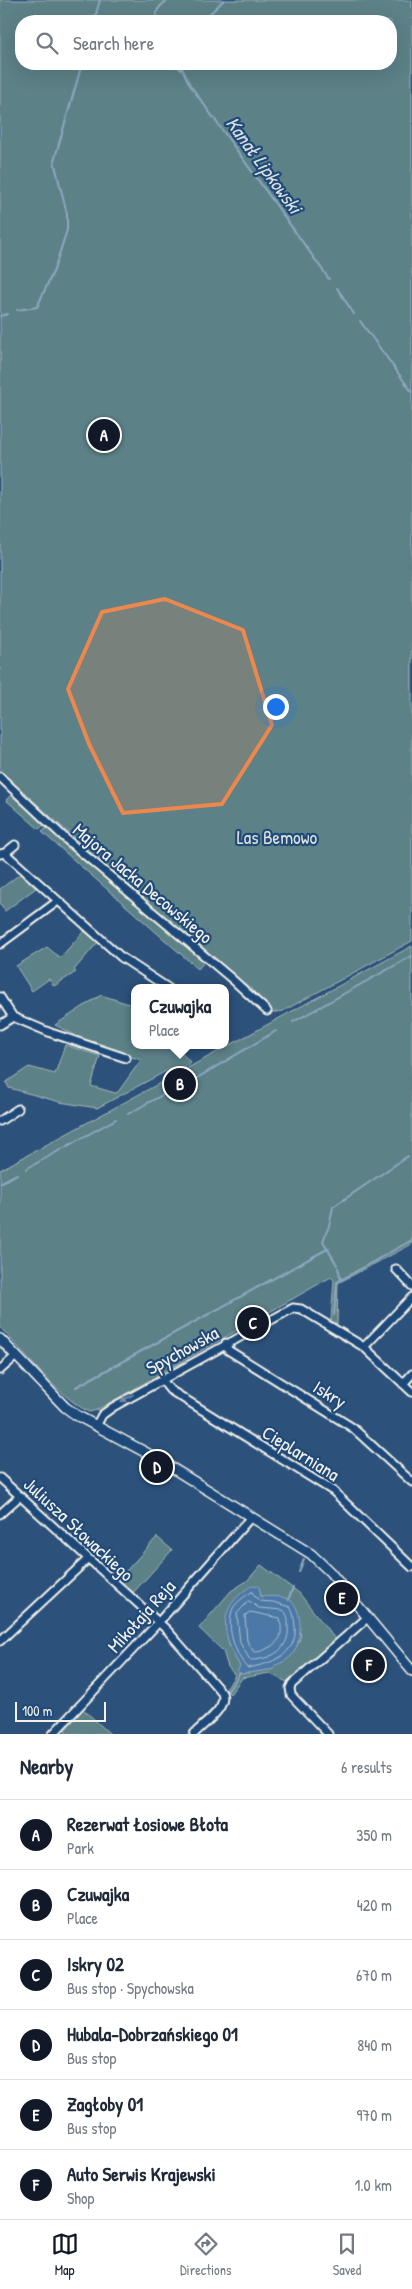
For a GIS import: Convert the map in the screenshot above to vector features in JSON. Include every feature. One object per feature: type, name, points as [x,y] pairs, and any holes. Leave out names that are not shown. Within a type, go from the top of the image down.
[{"type":"street","name":"Majora Jacka Decowskiego","points":[[0,777],[67,840],[232,979],[267,1011]]},
{"type":"street","points":[[14,845],[3,853],[121,957],[162,984]]},
{"type":"street","points":[[0,944],[58,900]]},
{"type":"street","points":[[0,996],[13,1017],[51,1033],[126,1058]]},
{"type":"street","points":[[0,1025],[13,1017]]},
{"type":"street","points":[[0,1121],[18,1109]]},
{"type":"street","points":[[396,1269],[412,1286]]},
{"type":"street","points":[[364,1347],[412,1297]]},
{"type":"street","name":"Spychowska","points":[[96,1426],[106,1411],[293,1308],[308,1313],[364,1347],[412,1392]]},
{"type":"street","points":[[0,1339],[65,1407],[96,1426],[134,1445],[300,1547],[321,1563],[412,1671]]},
{"type":"street","name":"Iskry","points":[[226,1344],[228,1350],[353,1428],[412,1482]]},
{"type":"street","points":[[0,1370],[16,1356]]},
{"type":"street","points":[[403,1384],[412,1374]]},
{"type":"street","name":"Cieplarniana","points":[[162,1380],[170,1390],[333,1491],[412,1567]]},
{"type":"street","name":"Juliusza Słowackiego","points":[[0,1478],[174,1638],[199,1670],[222,1693],[224,1700],[222,1706],[194,1734]]},
{"type":"street","points":[[0,1514],[20,1496]]},
{"type":"street","name":"Mikołaja Reja","points":[[53,1734],[157,1624],[251,1517]]},
{"type":"street","points":[[0,1641],[88,1559]]},
{"type":"street","points":[[328,1734],[291,1695],[290,1688],[367,1618]]},
{"type":"highlighted area","points":[[165,599],[243,630],[272,725],[222,804],[123,813],[89,744],[68,689],[102,612]]},
{"type":"green space","name":"Las Bemowo","points":[[0,0],[412,0],[412,941],[283,1011],[269,1013],[0,771]]},
{"type":"green space","points":[[11,795],[45,824],[39,829],[6,800]]},
{"type":"green space","points":[[48,827],[204,962],[198,969],[42,832]]},
{"type":"green space","points":[[20,874],[36,888],[5,911],[0,903],[0,889]]},
{"type":"green space","points":[[84,931],[98,942],[74,970],[76,972],[54,986],[49,979],[32,991],[16,966],[47,947],[60,958]]},
{"type":"green space","points":[[412,946],[412,1244],[338,1283],[337,1324],[331,1320],[334,1280],[331,1277],[97,1410],[89,1412],[65,1396],[0,1327],[0,1170],[223,1049],[229,1049],[229,1045]]},
{"type":"green space","points":[[101,995],[131,1005],[131,1049],[178,1049],[191,1063],[176,1072],[170,1069],[97,1108],[60,1102],[9,1088],[6,1082],[29,1067],[55,1074],[65,1045],[100,1056],[91,1086],[115,1093],[118,1092],[141,1060],[76,1038],[75,1035],[55,1025]]},
{"type":"green space","points":[[157,1537],[172,1550],[131,1595],[117,1581]]},
{"type":"green space","points":[[261,1565],[299,1593],[335,1639],[287,1682],[269,1673],[242,1678],[230,1694],[226,1690],[235,1675],[228,1667],[223,1651],[199,1628],[231,1591],[247,1581]],"holes":[[[259,1593],[301,1634],[295,1650],[274,1666],[274,1669],[241,1674],[240,1666],[229,1645],[226,1626]]]},
{"type":"green space","points":[[83,1709],[110,1734],[66,1734],[65,1730]]},
{"type":"water","points":[[253,1585],[259,1586],[261,1597],[282,1597],[293,1603],[297,1610],[300,1626],[298,1644],[291,1656],[274,1666],[275,1669],[241,1674],[237,1672],[240,1666],[229,1643],[226,1621],[233,1602],[241,1593]]},
{"type":"waterway","points":[[96,15],[100,0]]},
{"type":"waterway","points":[[156,15],[163,4],[169,0]]},
{"type":"waterway","name":"Kanał Lipkowski","points":[[208,15],[224,0]]},
{"type":"waterway","points":[[17,310],[37,307],[54,270],[67,230],[67,214],[54,161],[80,70]]},
{"type":"waterway","name":"Kanał Lipkowski","points":[[183,70],[190,85],[329,279]]},
{"type":"waterway","name":"Kanał Lipkowski","points":[[337,288],[354,314]]},
{"type":"waterway","points":[[0,316],[8,314]]},
{"type":"waterway","name":"Kanał Lipkowski","points":[[360,321],[412,392]]},
{"type":"waterway","points":[[293,1022],[412,956]]},
{"type":"waterway","points":[[192,1081],[276,1031]]},
{"type":"waterway","points":[[128,1114],[173,1089]]},
{"type":"waterway","points":[[26,1169],[116,1119]]},
{"type":"waterway","points":[[337,1265],[323,1241],[329,1226],[333,1207],[408,1156]]},
{"type":"waterway","points":[[0,1183],[17,1174]]},
{"type":"waterway","points":[[334,1315],[337,1282],[412,1240]]},
{"type":"waterway","points":[[76,1387],[329,1248]]},
{"type":"waterway","points":[[338,1268],[341,1279]]},
{"type":"waterway","points":[[299,1572],[304,1559]]},
{"type":"waterway","points":[[288,1600],[293,1588]]},
{"type":"waterway","points":[[228,1691],[240,1673]]},
{"type":"waterway","points":[[188,1734],[218,1704]]},
{"type":"place","name":"Rezerwat Łosiowe Błota","points":[[104,435]]},
{"type":"place","name":"Czuwajka","points":[[180,1084]]},
{"type":"place","name":"Iskry 02","points":[[253,1323]]},
{"type":"place","name":"Hubala-Dobrzańskiego 01","points":[[157,1467]]},
{"type":"place","name":"Zagłoby 01","points":[[342,1598]]},
{"type":"place","name":"Auto Serwis Krajewski","points":[[369,1665]]}]
